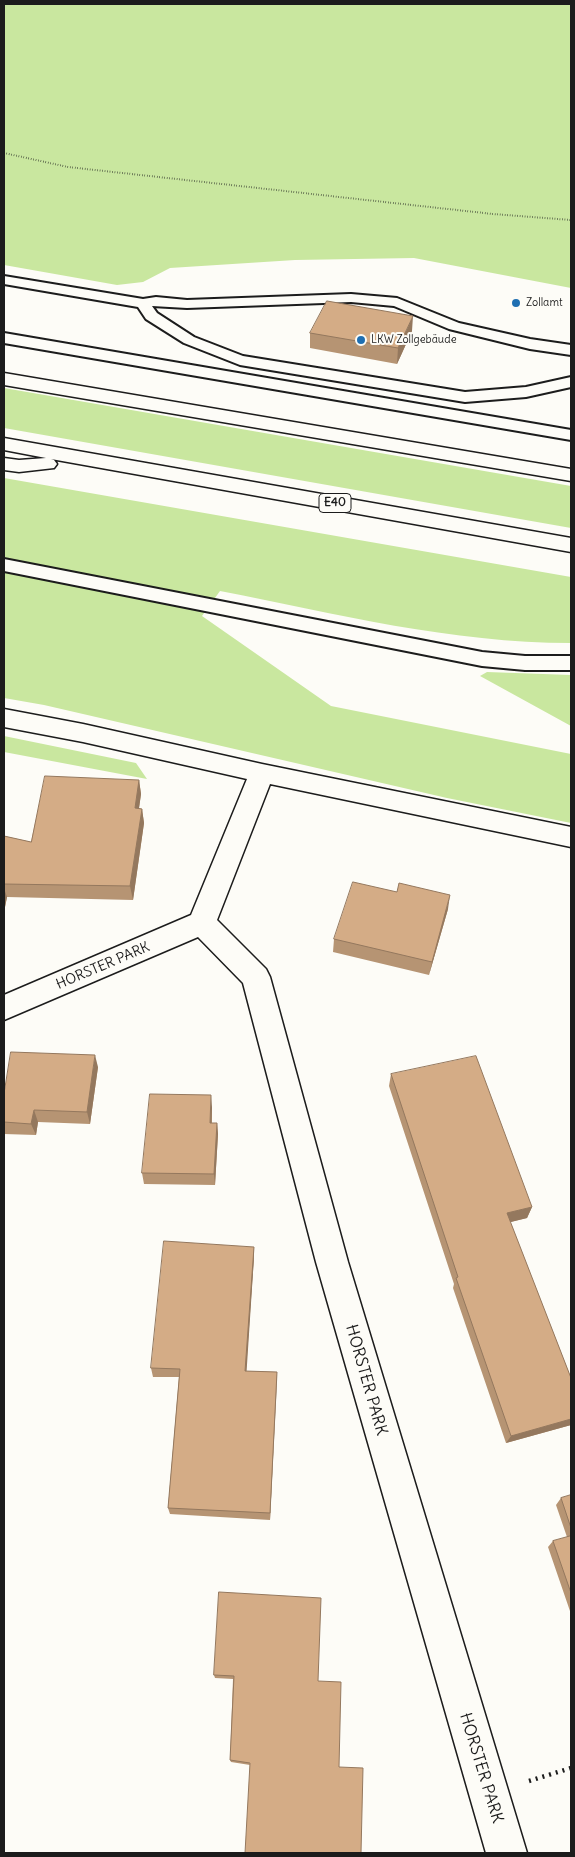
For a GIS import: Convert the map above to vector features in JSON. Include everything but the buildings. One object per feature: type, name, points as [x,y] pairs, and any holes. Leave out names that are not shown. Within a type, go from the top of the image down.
[{"type":"main road","points":[[4,379],[571,475]]},
{"type":"main road","name":"E40","points":[[4,444],[571,545]]},
{"type":"main road","points":[[4,464],[19,466],[98,461]]},
{"type":"main road","points":[[4,718],[83,733],[571,838]]},
{"type":"main road","points":[[202,923],[262,773]]},
{"type":"main road","name":"HORSTER PARK","points":[[4,1008],[202,923],[256,977],[332,1262],[507,1853]]},
{"type":"lane","points":[[4,280],[143,303],[156,301],[187,304],[351,298],[397,302],[454,326],[530,344],[571,350]]},
{"type":"lane","points":[[143,303],[151,316],[189,340],[240,360],[465,398],[526,392],[571,382]]},
{"type":"lane","points":[[4,338],[571,435]]},
{"type":"lane","points":[[4,565],[482,660],[524,663],[571,663]]},
{"type":"path","points":[[4,153],[68,167],[484,213],[571,220]]},
{"type":"green space","points":[[4,4],[571,4],[571,288],[414,258],[295,260],[170,268],[143,282],[117,285],[4,265]]},
{"type":"green space","points":[[4,388],[571,486],[571,528],[4,428]]},
{"type":"green space","points":[[4,478],[571,577],[571,643],[526,642],[438,633],[351,618],[220,591],[202,616],[331,706],[571,754],[571,823],[447,798],[44,705],[4,698]]},
{"type":"green space","points":[[487,672],[571,675],[571,726],[480,676]]},
{"type":"green space","points":[[4,736],[136,763],[147,779],[4,752]]},
{"type":"place","name":"Zollamt","points":[[516,303]]},
{"type":"place","name":"LKW Zollgebäude","points":[[361,340]]}]
